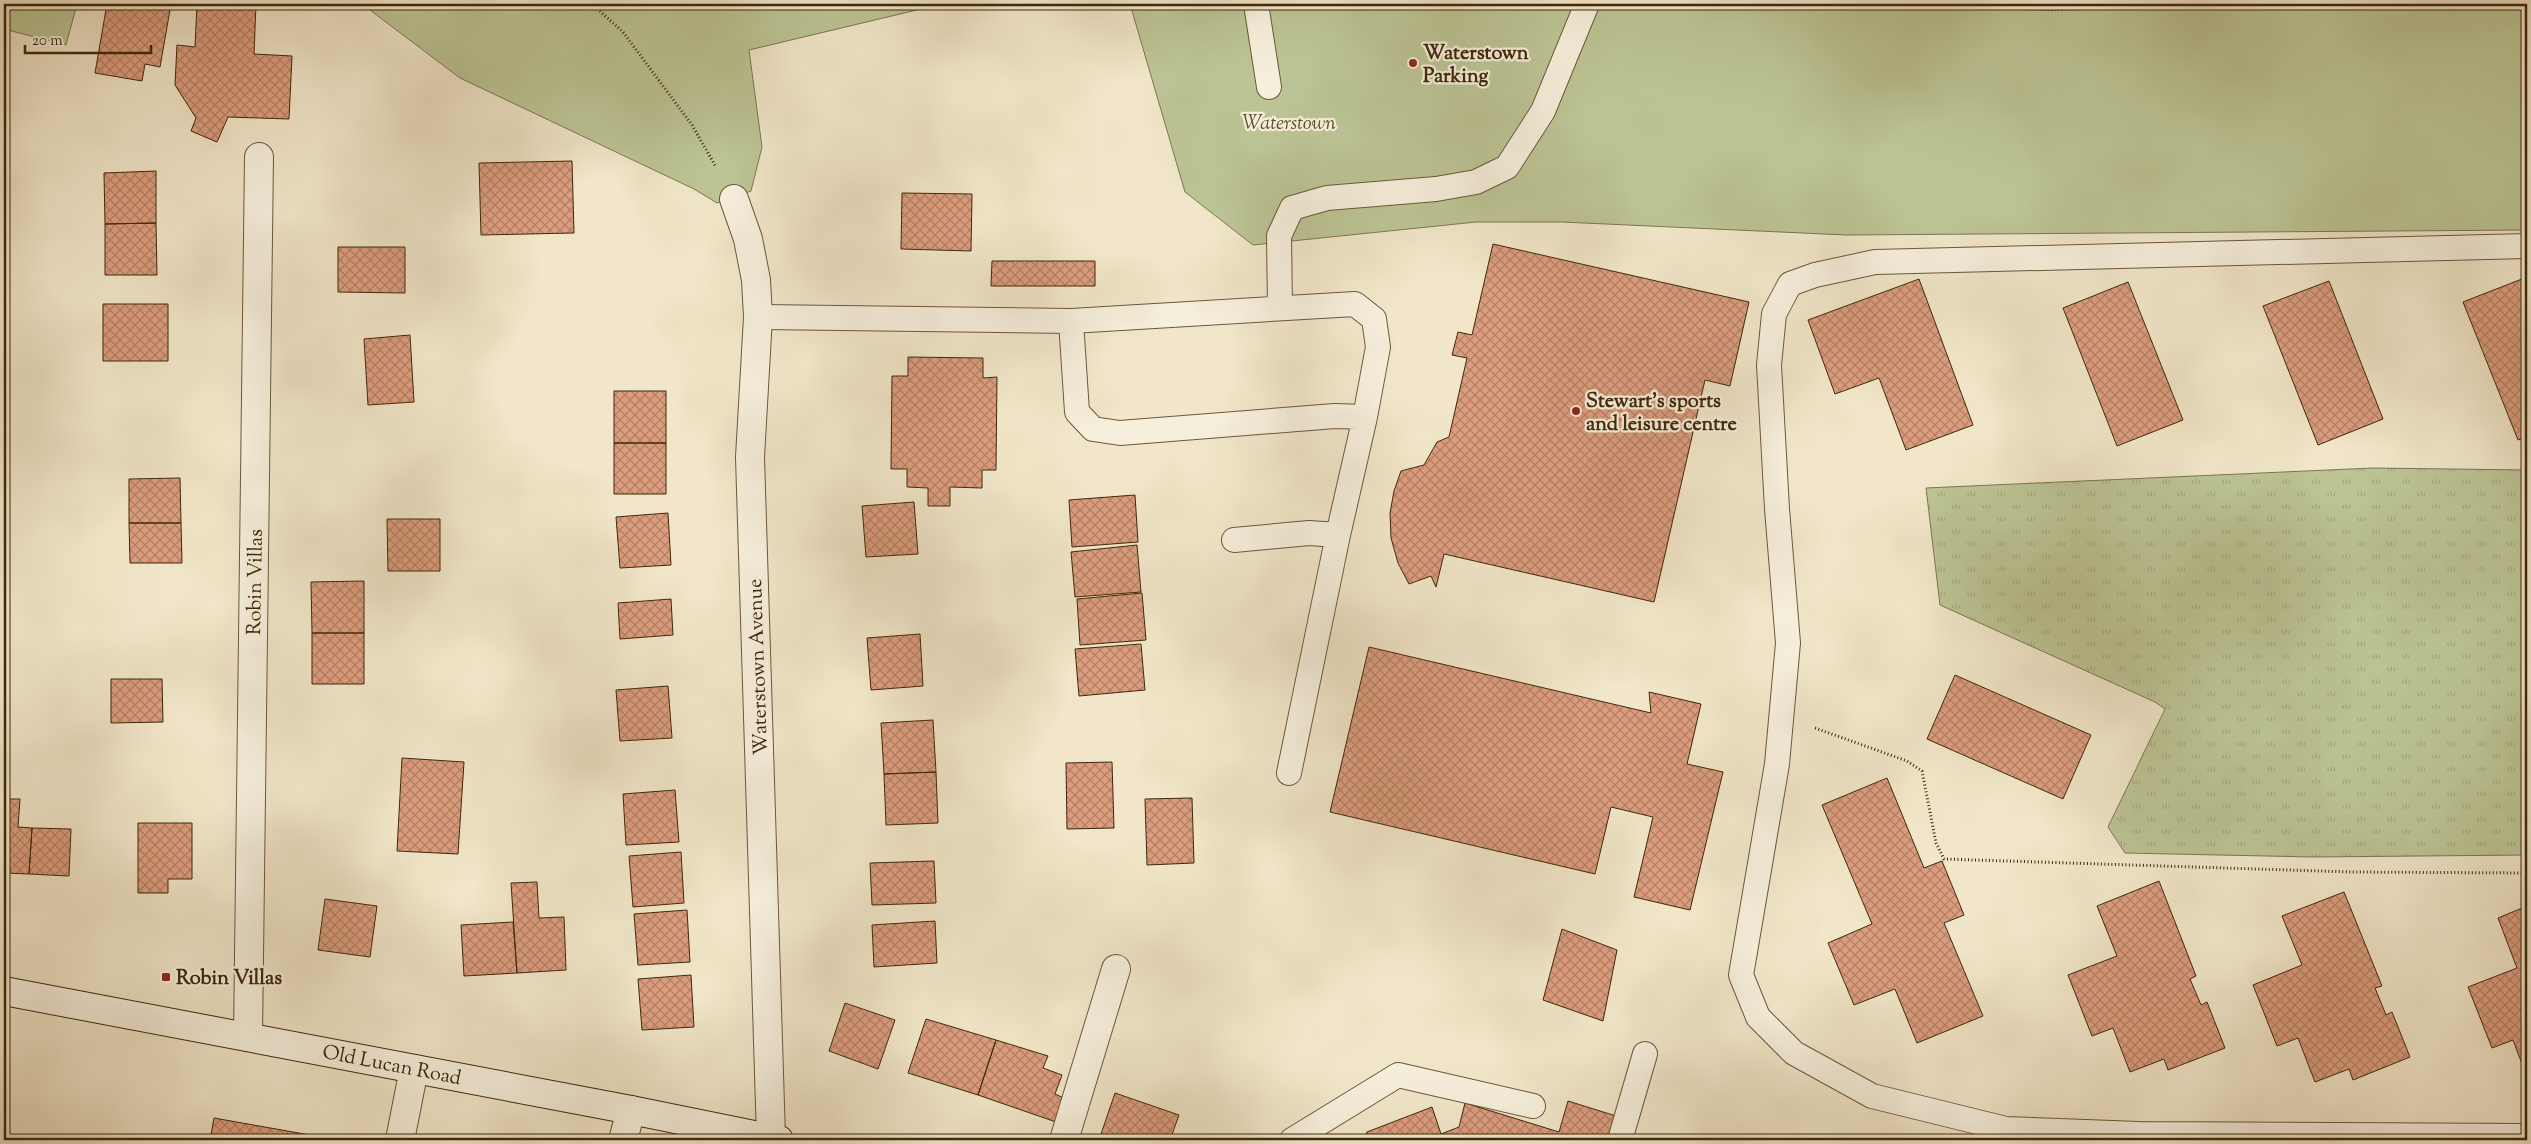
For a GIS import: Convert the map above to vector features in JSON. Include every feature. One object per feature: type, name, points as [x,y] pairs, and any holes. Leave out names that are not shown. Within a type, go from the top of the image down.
[{"type":"street","name":"Robin Villas","points":[[248,1037],[258,157]]},
{"type":"street","name":"Waterstown Avenue","points":[[734,199],[748,239],[756,280],[758,317],[750,457],[775,1139]]},
{"type":"street","points":[[1064,1140],[1116,969]]},
{"type":"street","name":"Old Lucan Road","points":[[4,991],[775,1139]]},
{"type":"street","points":[[400,1140],[414,1069]]},
{"type":"street","points":[[623,1140],[631,1110]]},
{"type":"lane","points":[[1256,4],[1269,87]]},
{"type":"lane","points":[[1280,307],[1279,236],[1292,208],[1326,198],[1436,189],[1476,182],[1507,167],[1543,111],[1588,4]]},
{"type":"lane","points":[[2527,246],[1874,262],[1815,275],[1790,284],[1774,314],[1770,365],[1777,509],[1788,643],[1777,764],[1741,975],[1758,1017],[1794,1053],[1872,1096],[2006,1129],[2138,1134],[2527,1136]]},
{"type":"lane","points":[[758,317],[1071,322],[1280,307],[1355,304],[1374,319],[1378,347],[1289,773]]},
{"type":"lane","points":[[1071,322],[1077,412],[1093,429],[1120,433],[1335,416],[1364,417]]},
{"type":"lane","points":[[1234,540],[1309,533],[1338,535]]},
{"type":"lane","points":[[1620,1140],[1645,1054]]},
{"type":"lane","points":[[1292,1140],[1398,1075],[1533,1106]]},
{"type":"path","points":[[592,4],[623,32],[692,125],[734,199]]},
{"type":"path","points":[[1985,4],[2029,11],[2084,9],[2116,4]]},
{"type":"path","points":[[1782,716],[1907,762],[1922,771],[1936,843],[1944,859],[2350,872],[2527,873]]},
{"type":"green space","points":[[4,4],[77,4],[66,45],[4,29]]},
{"type":"green space","points":[[362,4],[942,4],[749,50],[762,147],[751,191],[717,203],[694,189],[460,78]]},
{"type":"green space","name":"Waterstown","points":[[1130,4],[2527,4],[2527,230],[1846,235],[1562,222],[1476,222],[1253,245],[1185,192]]},
{"type":"green space","points":[[2373,468],[2527,470],[2527,855],[2313,857],[2125,853],[2108,827],[2165,709],[2155,702],[1940,605],[1926,488]]},
{"type":"building","points":[[107,4],[171,4],[160,67],[145,64],[142,81],[95,73]]},
{"type":"building","points":[[197,4],[256,4],[254,54],[292,56],[289,119],[228,117],[217,142],[191,131],[196,118],[175,85],[177,45],[195,47]]},
{"type":"building","points":[[572,161],[574,233],[481,235],[479,163]]},
{"type":"building","points":[[156,171],[156,223],[105,224],[104,173]]},
{"type":"building","points":[[902,193],[972,194],[971,251],[901,249]]},
{"type":"building","points":[[156,223],[157,275],[105,275],[105,224]]},
{"type":"building","name":"Stewart's sports and leisure centre","points":[[1493,244],[1749,302],[1730,386],[1705,380],[1654,602],[1444,554],[1436,587],[1431,576],[1409,584],[1398,563],[1391,538],[1390,513],[1394,491],[1401,471],[1424,465],[1437,442],[1449,437],[1467,358],[1452,355],[1458,332],[1472,335]]},
{"type":"building","points":[[338,247],[405,247],[405,293],[338,292]]},
{"type":"building","points":[[992,261],[1095,261],[1095,286],[991,286]]},
{"type":"building","points":[[2527,277],[2527,437],[2518,440],[2463,302]]},
{"type":"building","points":[[1919,279],[1973,425],[1906,450],[1879,378],[1835,394],[1808,320]]},
{"type":"building","points":[[2329,281],[2383,419],[2318,445],[2263,306]]},
{"type":"building","points":[[2128,282],[2183,420],[2117,446],[2063,308]]},
{"type":"building","points":[[103,304],[168,304],[168,361],[103,361]]},
{"type":"building","points":[[410,335],[414,402],[368,405],[364,339]]},
{"type":"building","points":[[908,357],[983,358],[983,378],[997,377],[996,470],[982,470],[982,488],[950,487],[950,506],[928,506],[928,488],[907,487],[907,469],[891,469],[892,376],[908,376]]},
{"type":"building","points":[[614,391],[666,391],[666,443],[614,443]]},
{"type":"building","points":[[614,443],[666,443],[666,494],[614,494]]},
{"type":"building","points":[[180,478],[181,523],[129,523],[129,479]]},
{"type":"building","points":[[1135,495],[1138,542],[1072,547],[1069,500]]},
{"type":"building","points":[[914,502],[918,554],[866,557],[862,506]]},
{"type":"building","points":[[668,513],[671,565],[620,568],[616,517]]},
{"type":"building","points":[[387,519],[440,519],[440,571],[388,571]]},
{"type":"building","points":[[129,523],[181,523],[182,563],[130,563]]},
{"type":"building","points":[[1137,545],[1141,592],[1075,597],[1071,552]]},
{"type":"building","points":[[364,581],[364,633],[312,633],[311,582]]},
{"type":"building","points":[[1142,593],[1146,640],[1080,645],[1077,599]]},
{"type":"building","points":[[671,599],[673,635],[620,639],[618,603]]},
{"type":"building","points":[[312,633],[364,633],[364,684],[312,684]]},
{"type":"building","points":[[920,634],[923,686],[871,690],[867,638]]},
{"type":"building","points":[[1141,644],[1145,690],[1079,696],[1075,649]]},
{"type":"building","points":[[1369,647],[1651,713],[1649,692],[1701,704],[1687,764],[1723,772],[1690,910],[1634,897],[1653,817],[1611,807],[1595,874],[1330,812]]},
{"type":"building","points":[[1955,675],[2091,735],[2063,799],[1927,739]]},
{"type":"building","points":[[111,679],[162,679],[163,722],[111,723]]},
{"type":"building","points":[[668,686],[672,738],[620,741],[616,690]]},
{"type":"building","points":[[933,720],[936,772],[884,774],[881,723]]},
{"type":"building","points":[[402,758],[464,762],[458,854],[397,851]]},
{"type":"building","points":[[1112,762],[1114,828],[1067,829],[1066,763]]},
{"type":"building","points":[[936,772],[938,823],[886,825],[884,774]]},
{"type":"building","points":[[1887,778],[1924,868],[1942,861],[1964,915],[1944,923],[1983,1016],[1917,1043],[1895,989],[1854,1005],[1828,943],[1872,924],[1822,805]]},
{"type":"building","points":[[675,790],[679,842],[626,845],[623,794]]},
{"type":"building","points":[[1192,798],[1194,863],[1147,865],[1145,799]]},
{"type":"building","points":[[4,799],[20,799],[18,827],[32,828],[29,874],[4,873]]},
{"type":"building","points":[[138,823],[192,823],[192,879],[168,879],[168,893],[138,893]]},
{"type":"building","points":[[32,828],[71,829],[69,876],[29,874]]},
{"type":"building","points":[[681,852],[684,903],[633,907],[629,856]]},
{"type":"building","points":[[934,861],[936,903],[872,905],[870,863]]},
{"type":"building","points":[[2159,881],[2196,976],[2190,979],[2201,1005],[2207,1002],[2225,1048],[2168,1070],[2164,1059],[2130,1072],[2113,1028],[2092,1036],[2068,975],[2117,956],[2097,906]]},
{"type":"building","points":[[537,882],[539,918],[564,917],[566,970],[517,973],[511,883]]},
{"type":"building","points":[[2344,892],[2382,986],[2375,988],[2386,1015],[2392,1012],[2410,1057],[2353,1080],[2349,1069],[2315,1082],[2298,1038],[2277,1046],[2253,985],[2302,965],[2282,916]]},
{"type":"building","points":[[325,899],[377,906],[370,957],[318,950]]},
{"type":"building","points":[[2527,906],[2527,1077],[2513,1040],[2492,1048],[2468,987],[2517,968],[2498,918]]},
{"type":"building","points":[[687,910],[690,962],[638,965],[634,914]]},
{"type":"building","points":[[935,921],[937,963],[874,967],[872,925]]},
{"type":"building","points":[[513,922],[517,973],[464,976],[461,925]]},
{"type":"building","points":[[1562,929],[1617,950],[1603,1021],[1543,1000]]},
{"type":"building","points":[[691,975],[694,1027],[642,1030],[638,979]]},
{"type":"building","points":[[845,1003],[895,1020],[878,1069],[829,1051]]},
{"type":"building","points":[[926,1019],[996,1040],[978,1095],[908,1073]]},
{"type":"building","points":[[996,1040],[1048,1056],[1043,1068],[1062,1075],[1055,1094],[1064,1098],[1056,1122],[978,1095]]},
{"type":"building","points":[[1115,1093],[1179,1115],[1170,1140],[1099,1140]]},
{"type":"building","points":[[1568,1101],[1616,1116],[1608,1140],[1363,1140],[1367,1132],[1432,1107],[1441,1134],[1459,1127],[1465,1103],[1559,1132]]},
{"type":"building","points":[[214,1118],[338,1140],[210,1140]]},
{"type":"place","name":"Waterstown Parking","points":[[1413,63]]},
{"type":"place","name":"Stewart's sports and leisure centre","points":[[1576,411]]},
{"type":"place","name":"Robin Villas","points":[[166,977]]}]
